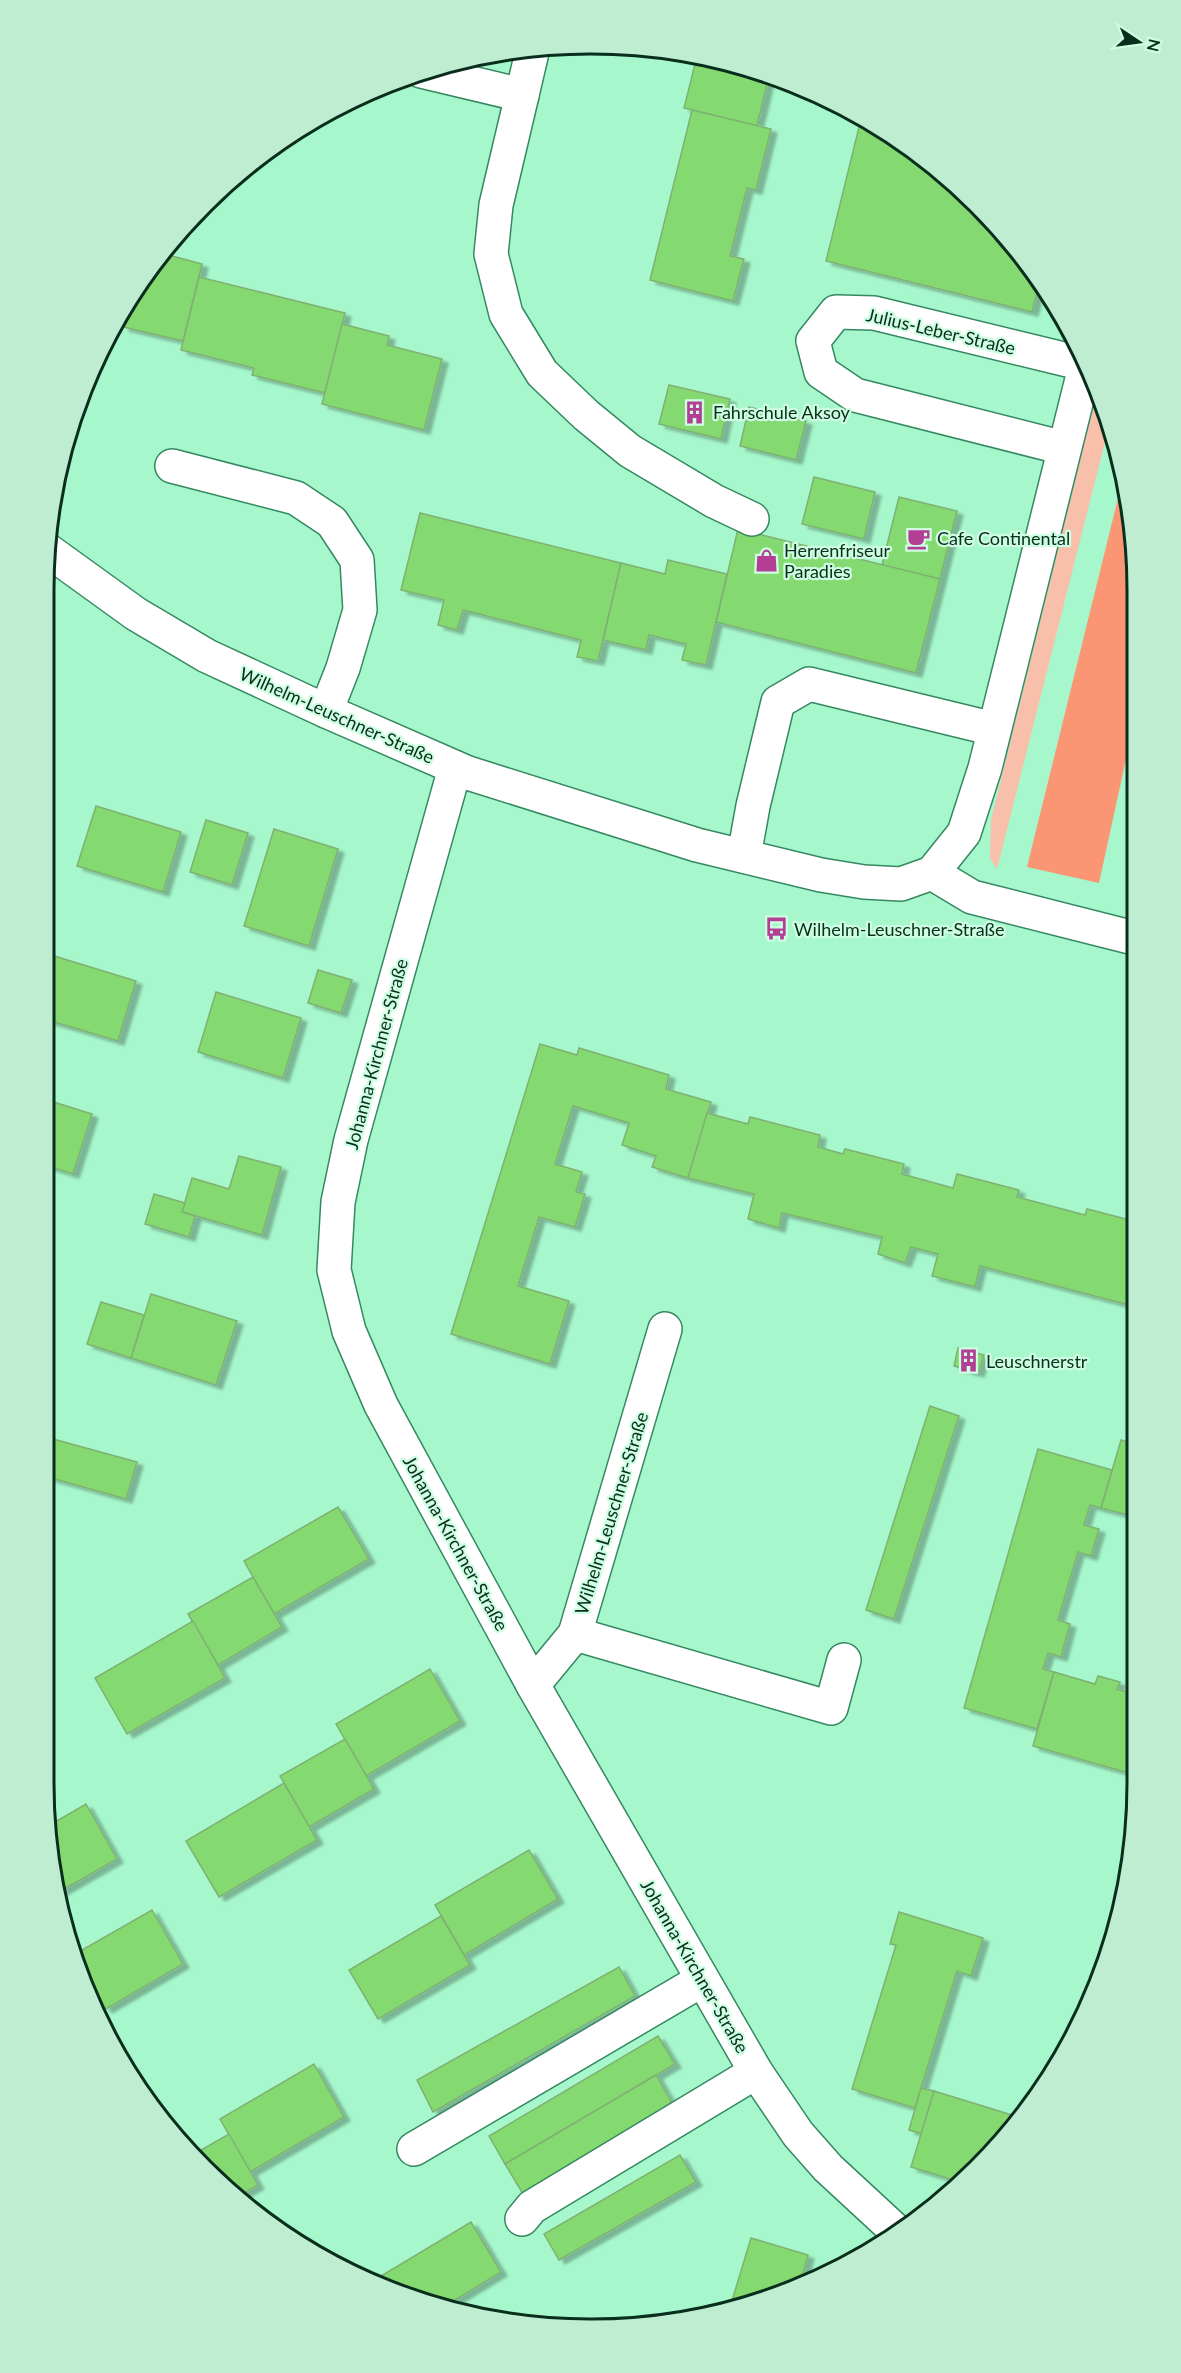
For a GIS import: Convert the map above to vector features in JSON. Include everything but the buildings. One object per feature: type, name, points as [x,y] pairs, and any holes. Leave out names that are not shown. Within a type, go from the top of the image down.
[{"type":"street","points":[[531,58],[496,205],[491,254],[506,314],[542,373],[586,415],[640,457],[714,501],[752,519]]},
{"type":"street","points":[[440,76],[522,95]]},
{"type":"street","name":"Julius-Leber-Straße","points":[[1064,448],[855,395],[821,372],[813,341],[836,312],[874,313],[1077,364]]},
{"type":"street","points":[[1082,375],[985,768],[964,833],[932,873],[972,897],[1127,936]]},
{"type":"street","points":[[172,466],[296,498],[332,522],[357,560],[360,610],[343,668],[326,711]]},
{"type":"street","name":"Wilhelm-Leuschner-Straße","points":[[55,555],[136,614],[207,656],[455,768],[697,845],[821,875],[864,882],[901,884],[932,873]]},
{"type":"street","points":[[744,856],[778,702],[809,684],[994,729]]},
{"type":"street","name":"Johanna-Kirchner-Straße","points":[[455,768],[351,1140],[338,1202],[334,1270],[349,1331],[381,1405],[533,1685],[756,2072],[798,2134],[828,2168],[892,2227]]},
{"type":"street","name":"Wilhelm-Leuschner-Straße","points":[[533,1685],[575,1634],[665,1329]]},
{"type":"street","points":[[575,1634],[831,1708],[844,1660]]},
{"type":"street","points":[[414,2149],[702,1980]]},
{"type":"street","points":[[522,2218],[532,2207],[756,2072]]},
{"type":"shaded area","points":[[1094,405],[1105,440],[997,869],[990,858],[991,820]]},
{"type":"shaded area","points":[[1119,496],[1126,555],[1127,755],[1099,883],[1027,867]]},
{"type":"place","name":"Fahrschule Aksoy","points":[[695,412]]},
{"type":"place","name":"Cafe Continental","points":[[919,538]]},
{"type":"place","name":"Herrenfriseur Paradies","points":[[766,560]]},
{"type":"place","name":"Wilhelm-Leuschner-Straße","points":[[776,929]]},
{"type":"place","name":"Leuschnerstr","points":[[968,1361]]}]
